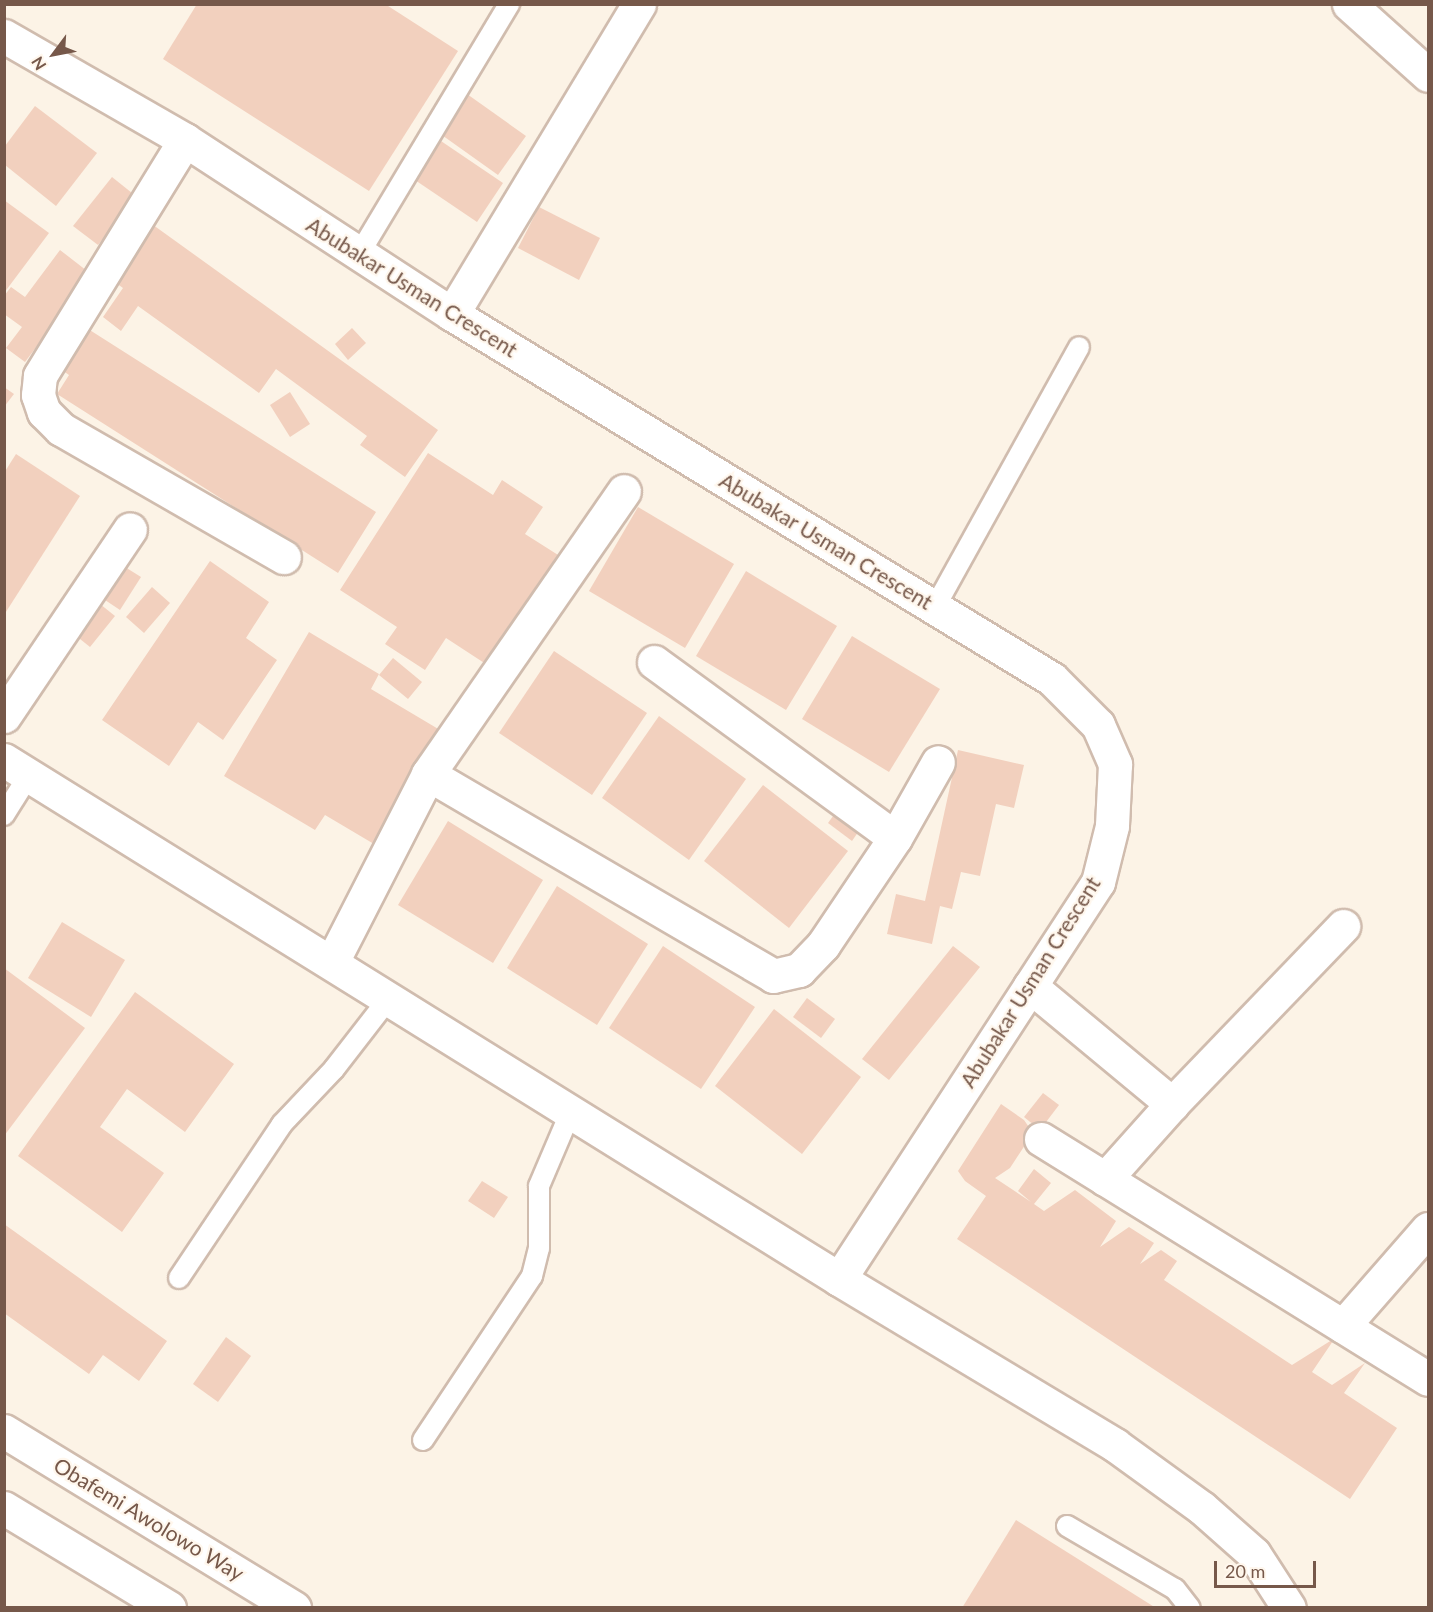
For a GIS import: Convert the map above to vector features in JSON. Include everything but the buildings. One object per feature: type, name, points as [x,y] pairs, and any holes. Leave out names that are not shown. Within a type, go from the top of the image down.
[{"type":"street","points":[[452,314],[639,4]]},
{"type":"street","points":[[1349,4],[1428,75]]},
{"type":"street","name":"Abubakar Usman Crescent","points":[[4,36],[185,140],[452,314],[1052,679],[1098,725],[1115,764],[1112,826],[1098,882],[839,1279]]},
{"type":"street","points":[[185,140],[40,376],[38,395],[44,412],[61,429],[284,557]]},
{"type":"street","points":[[332,962],[428,774],[624,491]]},
{"type":"street","points":[[4,716],[130,528]]},
{"type":"street","points":[[654,662],[895,838]]},
{"type":"street","points":[[428,774],[773,976],[799,970],[824,945],[895,838],[938,762]]},
{"type":"street","points":[[17,767],[839,1279],[1144,1466],[1202,1508],[1254,1554],[1289,1608]]},
{"type":"street","points":[[1105,1179],[1172,1104],[1343,926]]},
{"type":"street","points":[[1030,986],[1172,1104]]},
{"type":"street","points":[[1041,1139],[1428,1379]]},
{"type":"street","points":[[1343,1326],[1428,1229]]},
{"type":"street","name":"Obafemi Awolowo Way","points":[[4,1431],[294,1608]]},
{"type":"street","points":[[4,1508],[169,1608]]},
{"type":"lane","points":[[359,254],[509,4]]},
{"type":"lane","points":[[935,607],[1079,347]]},
{"type":"lane","points":[[4,815],[17,767]]},
{"type":"lane","points":[[179,1278],[282,1124],[334,1069],[389,998]]},
{"type":"lane","points":[[423,1440],[532,1276],[539,1248],[539,1186],[571,1111]]},
{"type":"lane","points":[[1067,1526],[1175,1589],[1190,1608]]}]
